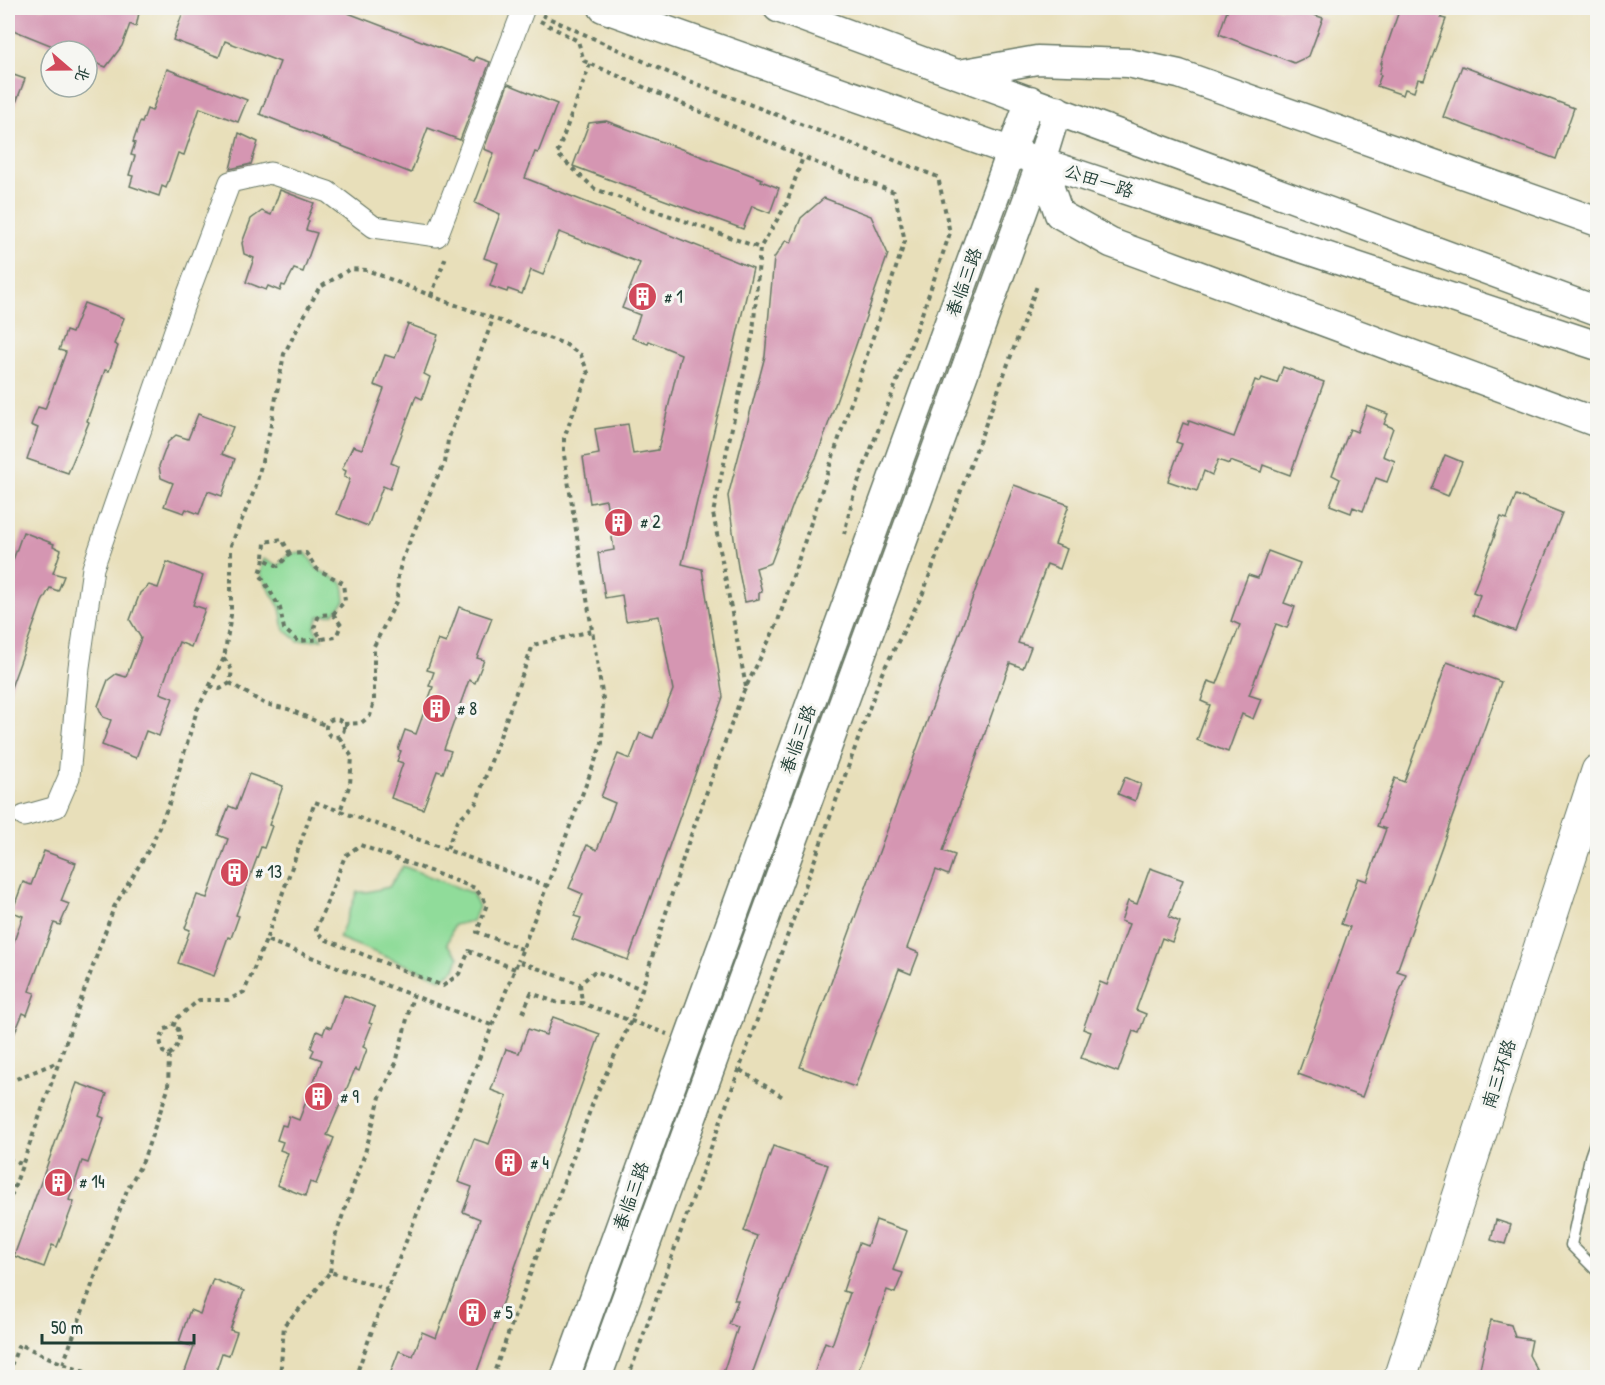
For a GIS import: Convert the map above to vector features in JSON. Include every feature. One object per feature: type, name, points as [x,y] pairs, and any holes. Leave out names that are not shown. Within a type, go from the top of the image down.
[{"type":"highway","name":"南三环路","points":[[1400,1377],[1598,771]]},
{"type":"street","name":"公田一路","points":[[603,8],[1041,162],[1598,346]]},
{"type":"street","points":[[778,8],[1598,311]]},
{"type":"street","points":[[24,816],[56,807],[69,777],[79,667],[93,568],[183,307],[230,182],[270,173],[328,192],[374,227],[437,236],[532,12]]},
{"type":"street","points":[[959,74],[1047,60],[1128,63],[1179,74],[1598,222]]},
{"type":"street","name":"春临三路","points":[[565,1377],[1030,100]]},
{"type":"street","name":"春临三路","points":[[597,1377],[1041,162],[1057,110]]},
{"type":"street","points":[[1041,162],[1059,214],[1111,243],[1598,423]]},
{"type":"lane","points":[[1598,1134],[1590,1157],[1571,1245],[1598,1272]]},
{"type":"path","points":[[492,1377],[595,1097],[631,1021],[687,846],[746,687],[777,624],[905,241],[894,192],[803,157],[590,64],[584,61],[578,41],[532,12]]},
{"type":"path","points":[[532,12],[676,76],[938,177],[950,233],[914,337],[854,493],[843,539]]},
{"type":"path","points":[[590,64],[557,154],[595,189],[760,249]]},
{"type":"path","points":[[746,687],[713,513],[753,333],[760,249],[786,206],[803,157]]},
{"type":"path","points":[[431,296],[447,252]]},
{"type":"path","points":[[8,1205],[114,907],[151,846],[164,815],[197,710],[224,658],[231,615],[231,545],[255,489],[270,430],[284,354],[319,288],[350,269],[368,270],[431,296],[565,344],[581,355],[588,373],[564,438],[564,455],[603,699],[602,743],[515,969],[387,1289],[355,1377]]},
{"type":"path","points":[[628,1377],[882,673],[923,593],[1038,283]]},
{"type":"path","points":[[339,737],[332,736],[326,731],[328,722],[336,718],[344,724],[361,723],[370,716],[374,701],[374,646],[396,600],[402,560],[435,481],[445,464],[448,440],[493,319]]},
{"type":"path","points":[[290,554],[282,539],[265,542],[261,574],[280,608],[284,629],[298,641],[336,637],[341,625],[333,614]]},
{"type":"path","points":[[264,559],[278,567],[290,554],[306,553],[317,569],[343,583],[345,602],[333,614],[319,615],[314,628],[322,639]]},
{"type":"path","points":[[447,849],[458,820],[476,803],[533,645],[592,631]]},
{"type":"path","points":[[210,686],[220,689],[230,682],[232,670],[224,658]]},
{"type":"path","points":[[230,682],[266,704],[288,709],[327,726]]},
{"type":"path","points":[[339,737],[344,731],[344,724]]},
{"type":"path","points":[[339,737],[352,758],[350,784],[340,811]]},
{"type":"path","points":[[173,1027],[176,1019],[199,1000],[228,1000],[244,992],[266,940],[315,802],[547,886]]},
{"type":"path","points":[[515,969],[469,951],[459,975],[443,986],[324,939],[316,930],[345,856],[360,845],[475,888],[487,904],[477,932],[522,949]]},
{"type":"path","points":[[266,940],[491,1025]]},
{"type":"path","points":[[518,961],[580,984]]},
{"type":"path","points":[[580,984],[595,971],[642,989]]},
{"type":"path","points":[[523,1013],[531,993],[558,1003],[582,1003],[580,984]]},
{"type":"path","points":[[280,1377],[284,1325],[330,1272],[336,1234],[365,1153],[380,1097],[396,1063],[412,995]]},
{"type":"path","points":[[63,1364],[127,1190],[143,1161],[168,1089],[169,1055],[177,1048],[180,1038],[178,1029],[173,1027],[165,1029],[160,1040],[163,1052],[169,1055]]},
{"type":"path","points":[[8,1081],[59,1062]]},
{"type":"path","points":[[8,1159],[22,1164]]},
{"type":"path","points":[[330,1272],[387,1289]]},
{"type":"path","points":[[8,1374],[19,1344],[63,1364],[102,1377]]},
{"type":"green space","points":[[306,553],[317,569],[343,583],[345,601],[333,614],[319,616],[314,628],[322,639],[298,641],[284,629],[280,608],[260,574],[264,559],[278,566],[290,554]]},
{"type":"green space","points":[[403,866],[472,893],[479,907],[472,921],[454,925],[447,944],[459,957],[455,969],[441,979],[339,938],[357,892],[389,887]]},
{"type":"building","points":[[8,8],[140,8],[136,27],[130,24],[122,46],[106,67],[99,64],[99,39],[39,41],[8,28]]},
{"type":"building","points":[[189,8],[335,8],[474,61],[476,57],[490,62],[460,140],[428,128],[411,173],[260,114],[280,62],[225,41],[219,57],[173,40],[183,12],[187,14]]},
{"type":"building","points":[[1228,8],[1294,8],[1323,18],[1309,56],[1294,63],[1219,34]]},
{"type":"building","points":[[1400,8],[1444,10],[1441,18],[1446,19],[1424,80],[1418,79],[1414,92],[1405,89],[1403,95],[1377,86],[1381,75],[1379,74],[1381,63]]},
{"type":"building","points":[[1462,66],[1574,108],[1556,159],[1443,117]]},
{"type":"building","points":[[167,69],[247,100],[238,122],[200,108],[184,155],[178,153],[166,188],[162,186],[159,196],[130,186],[133,176],[129,175],[135,156],[131,155],[135,143],[133,142],[140,122],[142,123],[147,109],[152,111]]},
{"type":"building","points":[[8,73],[25,79],[9,121],[8,121]]},
{"type":"building","points":[[508,84],[557,104],[538,153],[535,152],[525,178],[753,268],[682,564],[702,569],[723,697],[628,960],[572,939],[581,918],[574,916],[583,894],[569,888],[587,845],[597,850],[615,803],[601,797],[618,754],[630,759],[640,733],[653,738],[673,690],[659,616],[626,621],[622,595],[605,598],[598,553],[614,550],[606,500],[590,503],[583,457],[599,454],[595,429],[628,424],[633,454],[658,450],[681,354],[649,341],[648,344],[632,338],[640,315],[622,308],[640,263],[559,232],[543,275],[531,270],[522,294],[490,286],[498,263],[484,258],[500,214],[475,203],[494,153],[484,149]]},
{"type":"building","points":[[606,121],[762,179],[761,181],[779,188],[770,213],[752,206],[743,229],[573,166],[589,123]]},
{"type":"building","points":[[239,133],[258,142],[251,164],[230,169]]},
{"type":"building","points":[[280,190],[314,203],[307,220],[309,221],[306,230],[317,233],[303,272],[294,269],[280,291],[268,286],[266,290],[246,282],[254,258],[244,254],[242,243],[251,219],[262,211],[271,215]]},
{"type":"building","points":[[824,198],[871,216],[888,254],[817,456],[797,494],[771,563],[756,568],[762,592],[759,593],[759,599],[745,602],[728,496],[765,356],[774,258],[786,240],[791,243],[801,218]]},
{"type":"building","points":[[84,303],[124,318],[114,344],[118,346],[109,371],[105,370],[87,421],[89,422],[68,473],[27,459],[38,428],[31,425],[38,407],[45,409],[66,352],[59,350],[66,331],[72,333]]},
{"type":"building","points":[[408,324],[438,335],[424,374],[430,377],[422,399],[416,396],[391,463],[398,466],[390,489],[383,486],[368,526],[337,514],[350,479],[344,477],[346,471],[342,469],[353,446],[362,449],[384,389],[374,385],[385,355],[395,358]]},
{"type":"building","points":[[1283,367],[1324,382],[1290,475],[1263,465],[1261,472],[1230,461],[1229,464],[1218,460],[1212,475],[1204,471],[1197,491],[1168,481],[1182,444],[1176,442],[1183,423],[1188,425],[1189,421],[1234,437],[1255,380],[1260,382],[1262,378],[1277,383]]},
{"type":"building","points":[[1367,406],[1388,414],[1384,424],[1393,428],[1383,456],[1395,461],[1387,482],[1376,478],[1363,511],[1353,507],[1351,513],[1330,505],[1340,479],[1332,475],[1350,429],[1357,432]]},
{"type":"building","points":[[198,414],[233,427],[222,454],[235,459],[222,496],[208,491],[199,514],[186,509],[184,513],[164,506],[173,483],[161,478],[159,466],[168,442],[176,435],[188,439]]},
{"type":"building","points":[[1445,455],[1462,462],[1448,496],[1431,489]]},
{"type":"building","points":[[1014,485],[1069,505],[1055,544],[1067,549],[1060,569],[1047,564],[1018,643],[1031,647],[1023,668],[1010,663],[943,851],[955,855],[948,875],[936,870],[907,948],[919,953],[911,974],[899,969],[855,1087],[800,1067]]},
{"type":"building","points":[[1516,495],[1562,513],[1515,631],[1473,615],[1480,595],[1473,592],[1501,517],[1507,519]]},
{"type":"building","points":[[23,532],[54,544],[53,546],[61,550],[53,573],[64,576],[58,591],[50,588],[42,602],[9,693],[8,574]]},
{"type":"building","points":[[1268,551],[1300,563],[1284,603],[1295,607],[1287,628],[1276,624],[1249,695],[1261,699],[1253,719],[1242,714],[1228,752],[1197,740],[1210,705],[1201,701],[1208,681],[1217,684],[1240,625],[1231,621],[1248,575],[1258,578]]},
{"type":"building","points":[[167,562],[203,576],[193,605],[205,609],[191,647],[179,642],[169,668],[160,693],[173,698],[159,736],[146,731],[136,758],[102,745],[111,720],[103,717],[98,706],[108,680],[116,674],[126,677],[141,638],[130,620],[140,593],[149,585],[158,588]]},
{"type":"building","name":"# 8","points":[[459,607],[492,618],[477,658],[484,660],[475,683],[469,680],[444,749],[451,751],[443,773],[437,771],[423,809],[391,798],[403,763],[397,761],[401,751],[398,750],[405,730],[416,734],[433,687],[429,686],[434,672],[427,670],[438,640],[446,643]]},
{"type":"building","points":[[1447,662],[1501,682],[1397,971],[1406,974],[1362,1097],[1298,1074],[1350,927],[1341,924],[1358,878],[1367,881],[1386,829],[1377,826],[1395,778],[1404,782]]},
{"type":"building","name":"# 13","points":[[249,774],[283,786],[269,825],[272,826],[264,848],[261,847],[236,915],[239,916],[231,938],[228,937],[214,976],[178,963],[190,930],[185,928],[197,895],[207,898],[228,839],[218,835],[229,806],[236,809]]},
{"type":"building","points":[[1125,777],[1141,784],[1135,801],[1118,794]]},
{"type":"building","points":[[44,851],[76,863],[61,901],[69,904],[60,925],[54,923],[29,991],[35,993],[27,1015],[23,1013],[8,1049],[8,958],[23,916],[12,912],[23,882],[31,885]]},
{"type":"building","points":[[1150,868],[1183,880],[1169,917],[1180,922],[1172,942],[1162,938],[1136,1010],[1146,1014],[1139,1033],[1133,1031],[1118,1072],[1081,1058],[1091,1032],[1083,1029],[1100,982],[1107,985],[1129,924],[1121,921],[1128,901],[1137,904]]},
{"type":"building","name":"# 9","points":[[344,995],[375,1007],[369,1023],[372,1024],[363,1047],[367,1049],[359,1071],[355,1069],[327,1135],[334,1138],[316,1184],[310,1182],[305,1196],[277,1185],[288,1153],[280,1150],[283,1142],[277,1140],[282,1125],[286,1126],[289,1116],[299,1120],[322,1060],[311,1056],[314,1050],[311,1048],[317,1031],[323,1034],[326,1026],[331,1028]]},
{"type":"building","name":"# 4","points":[[553,1017],[600,1034],[475,1377],[389,1377],[399,1351],[413,1356],[422,1332],[436,1338],[480,1219],[463,1212],[472,1187],[458,1182],[474,1139],[489,1144],[507,1096],[491,1090],[506,1049],[519,1053],[528,1029],[546,1035]]},
{"type":"building","name":"# 14","points":[[77,1083],[107,1094],[99,1116],[104,1118],[88,1163],[82,1161],[69,1200],[74,1202],[57,1247],[52,1245],[44,1267],[14,1256]]},
{"type":"building","points":[[773,1146],[828,1165],[751,1377],[735,1377],[723,1373],[738,1327],[729,1324],[738,1300],[734,1300],[757,1236],[744,1231]]},
{"type":"building","points":[[876,1220],[907,1231],[893,1270],[903,1273],[895,1293],[887,1290],[856,1377],[813,1377],[825,1342],[832,1345],[850,1293],[843,1291],[859,1243],[867,1246]]},
{"type":"building","points":[[1496,1220],[1511,1225],[1505,1244],[1491,1240]]},
{"type":"building","points":[[213,1279],[244,1291],[230,1330],[237,1332],[229,1355],[222,1353],[214,1377],[183,1377],[194,1347],[179,1342],[190,1310],[200,1314]]},
{"type":"building","points":[[1491,1320],[1511,1325],[1515,1337],[1532,1340],[1529,1355],[1541,1377],[1478,1377]]},
{"type":"place","name":"# 1","points":[[643,297]]},
{"type":"place","name":"# 2","points":[[619,522]]},
{"type":"place","name":"# 8","points":[[436,709]]},
{"type":"place","name":"# 13","points":[[234,872]]},
{"type":"place","name":"# 9","points":[[319,1097]]},
{"type":"place","name":"# 4","points":[[509,1163]]},
{"type":"place","name":"# 14","points":[[58,1182]]},
{"type":"place","name":"# 5","points":[[472,1313]]}]
